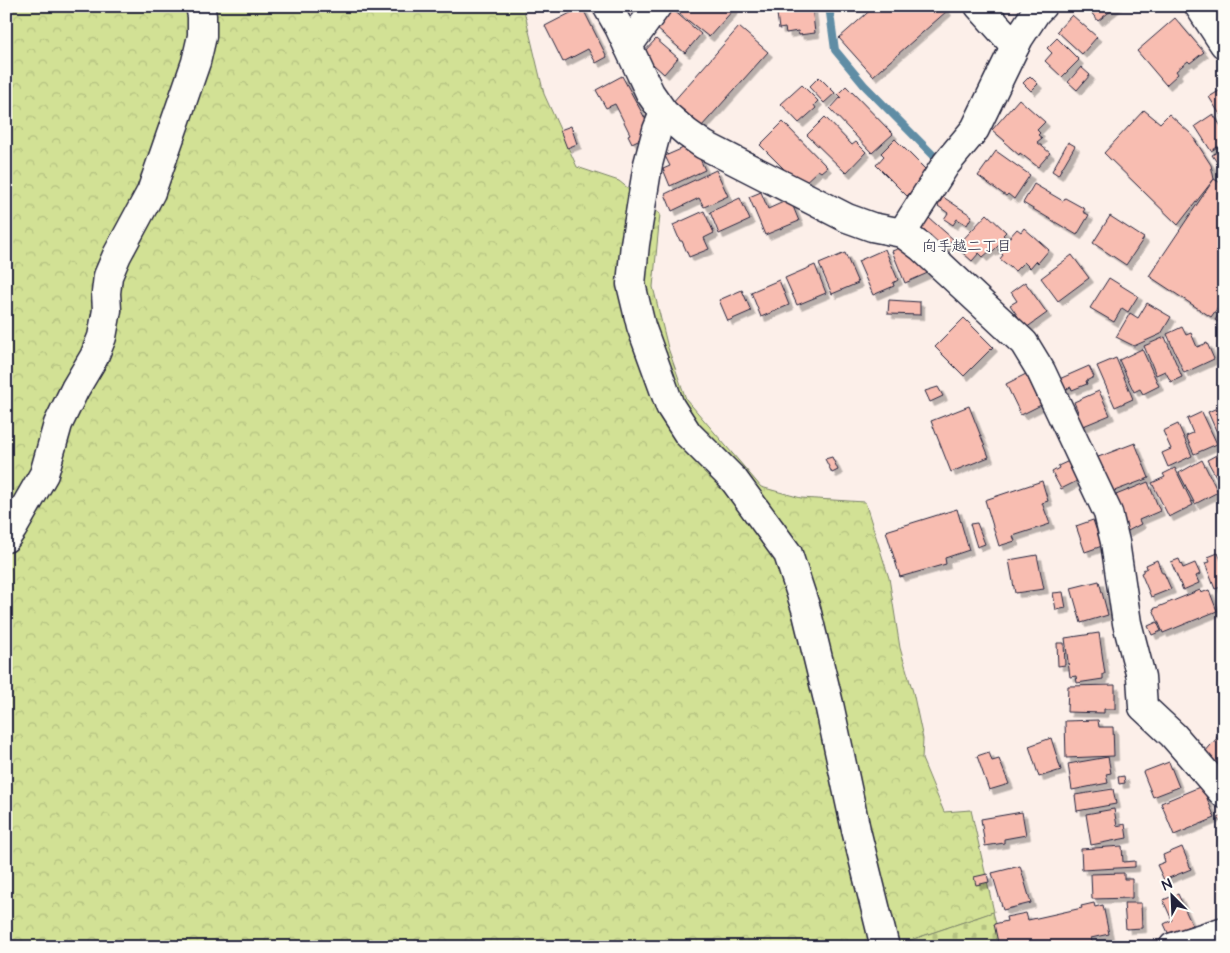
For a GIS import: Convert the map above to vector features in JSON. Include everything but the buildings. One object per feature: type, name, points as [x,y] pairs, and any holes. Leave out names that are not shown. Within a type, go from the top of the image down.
[{"type":"street","points":[[6,538],[44,474],[58,424],[75,389],[94,357],[102,337],[108,276],[117,255],[151,192],[196,62],[202,36],[200,6]]},
{"type":"street","points":[[607,6],[650,92],[664,113],[686,134],[848,218],[872,228],[902,233],[922,248],[1024,343],[1041,371],[1108,513],[1127,623],[1141,677],[1143,706],[1173,735],[1224,794]]},
{"type":"street","points":[[628,46],[657,6]]},
{"type":"street","points":[[979,6],[1015,46]]},
{"type":"street","points":[[902,233],[946,164],[975,129],[1015,46],[1042,6]]},
{"type":"street","points":[[1199,6],[1224,44]]},
{"type":"street","points":[[664,113],[657,130],[648,164],[635,244],[631,284],[641,326],[670,406],[688,434],[734,480],[788,554],[806,609],[856,830],[885,947]]},
{"type":"street","points":[[1173,947],[1224,931]]},
{"type":"green space","points":[[6,6],[523,6],[544,94],[577,167],[619,181],[660,214],[653,287],[668,348],[686,399],[761,487],[801,498],[865,502],[889,578],[900,648],[913,692],[923,739],[922,759],[944,812],[971,810],[994,912],[908,941],[910,947],[6,947]]},
{"type":"green space","points":[[993,912],[1002,947],[910,947],[908,941]]},
{"type":"waterway","points":[[829,6],[835,50],[864,85],[937,159]]},
{"type":"district","name":"向手越二丁目","points":[[967,246]]}]
